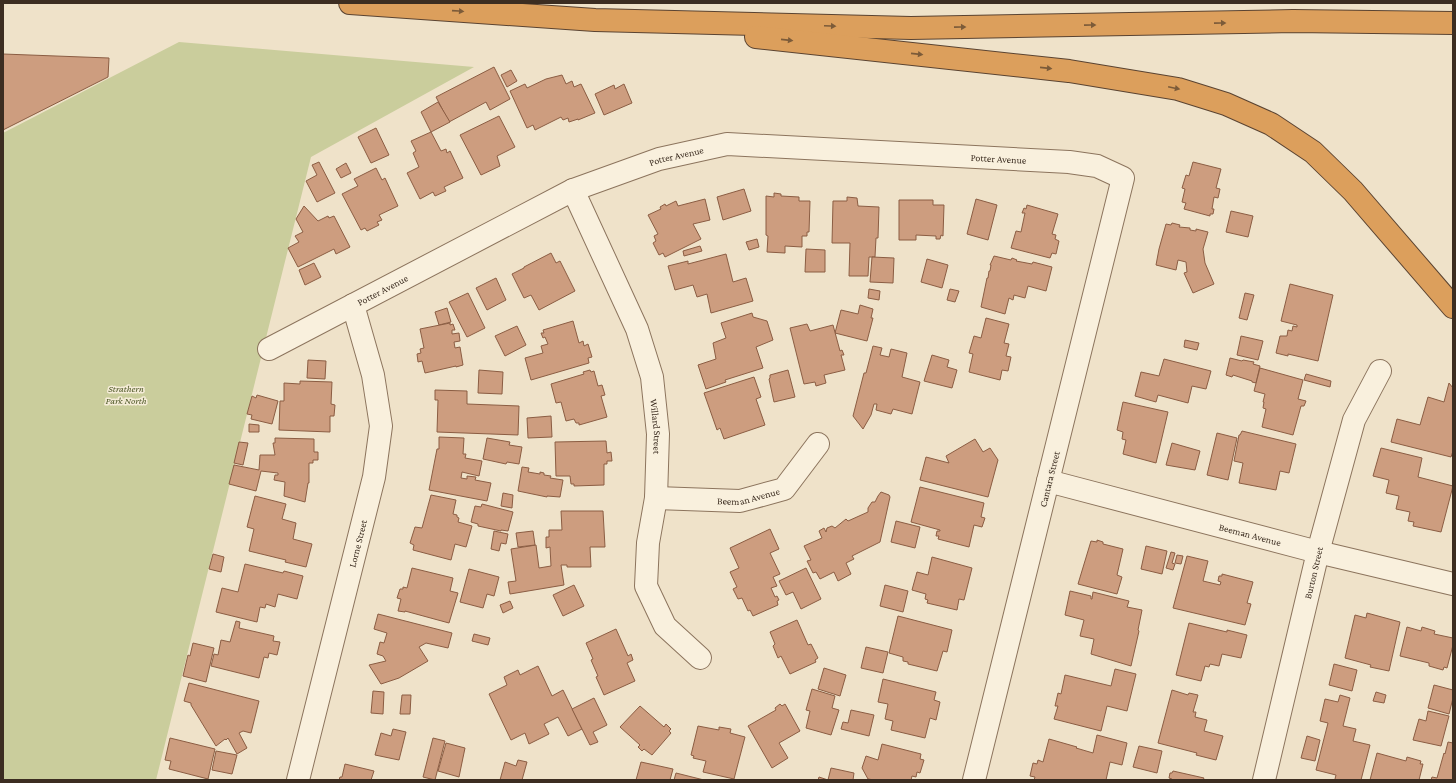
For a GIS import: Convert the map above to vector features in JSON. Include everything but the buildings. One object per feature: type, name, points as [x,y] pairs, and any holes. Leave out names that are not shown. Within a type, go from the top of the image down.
[{"type":"highway","points":[[350,3],[596,20],[1069,70],[1178,89],[1226,104],[1270,124],[1313,152],[1353,191],[1453,307]]},
{"type":"highway","points":[[596,20],[911,28],[1293,21],[1453,23]]},
{"type":"street","name":"Potter Avenue","points":[[269,349],[573,190],[660,159],[727,144],[1069,162],[1097,166],[1123,178]]},
{"type":"street","name":"Cantara Street","points":[[974,780],[1123,178]]},
{"type":"street","name":"Willard Street","points":[[573,190],[637,329],[652,377],[658,434],[656,498],[648,542],[646,586],[665,626],[700,658]]},
{"type":"street","name":"Lorne Street","points":[[298,780],[374,477],[381,426],[373,374],[352,305]]},
{"type":"street","name":"Burton Street","points":[[1264,780],[1318,552],[1354,420],[1380,371]]},
{"type":"street","name":"Beeman Avenue","points":[[656,498],[740,501],[784,489],[818,444]]},
{"type":"street","name":"Beeman Avenue","points":[[1048,481],[1318,552],[1453,584]]},
{"type":"green space","name":"Strathern Park North","points":[[179,42],[474,67],[311,157],[156,780],[3,780],[3,133]]}]
